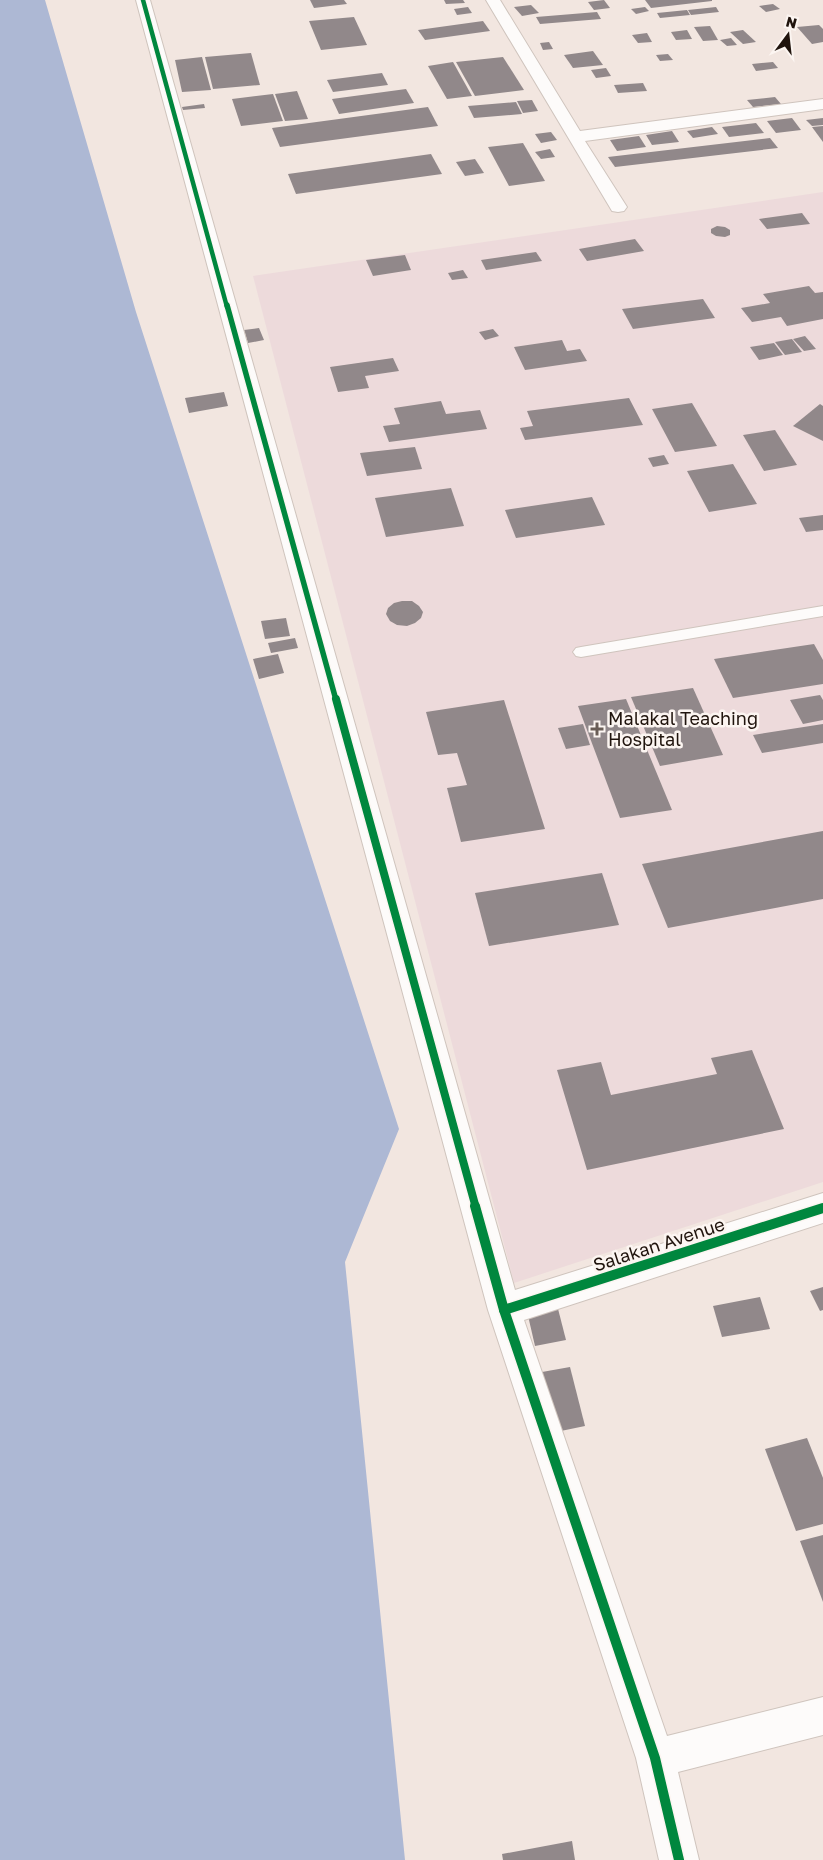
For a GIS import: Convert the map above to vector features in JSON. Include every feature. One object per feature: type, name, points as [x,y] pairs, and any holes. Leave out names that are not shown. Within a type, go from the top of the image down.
[{"type":"street","points":[[144,0],[504,1310],[655,1758],[679,1860]]},
{"type":"street","points":[[493,0],[618,207]]},
{"type":"street","points":[[575,136],[823,104]]},
{"type":"street","name":"Salakan Avenue","points":[[504,1310],[823,1208]]},
{"type":"street","points":[[655,1758],[823,1716]]},
{"type":"lane","points":[[582,652],[823,611]]},
{"type":"shaded area","name":"Malakal Teaching Hospital","points":[[823,192],[823,1182],[514,1283],[253,276]]},
{"type":"water","points":[[0,0],[45,0],[136,312],[399,1129],[345,1262],[405,1860],[0,1860]]},
{"type":"building","points":[[310,0],[344,0],[347,4],[314,8]]},
{"type":"building","points":[[444,0],[463,0],[465,3],[446,4]]},
{"type":"building","points":[[604,0],[610,8],[594,10],[588,2]]},
{"type":"building","points":[[645,0],[712,0],[712,1],[651,8]]},
{"type":"building","points":[[773,4],[780,9],[766,12],[759,6]]},
{"type":"building","points":[[531,5],[539,13],[522,16],[514,7]]},
{"type":"building","points":[[468,7],[472,13],[457,15],[454,9]]},
{"type":"building","points":[[645,7],[649,11],[636,14],[631,9]]},
{"type":"building","points":[[716,7],[719,12],[691,15],[688,10]]},
{"type":"building","points":[[687,10],[690,15],[660,18],[657,13]]},
{"type":"building","points":[[597,12],[601,19],[540,24],[536,17]]},
{"type":"building","points":[[354,17],[367,45],[321,50],[309,21]]},
{"type":"building","points":[[483,21],[490,31],[425,40],[418,30]]},
{"type":"building","points":[[819,25],[823,29],[823,42],[812,44],[797,27]]},
{"type":"building","points":[[710,26],[718,40],[703,41],[694,27]]},
{"type":"building","points":[[687,30],[692,39],[676,40],[671,32]]},
{"type":"building","points":[[743,30],[756,42],[743,44],[730,32]]},
{"type":"building","points":[[647,33],[652,42],[638,43],[632,35]]},
{"type":"building","points":[[731,38],[737,45],[727,46],[720,40]]},
{"type":"building","points":[[549,42],[553,49],[543,50],[540,43]]},
{"type":"building","points":[[593,51],[603,65],[573,68],[564,55]]},
{"type":"building","points":[[251,53],[260,85],[213,89],[205,57]]},
{"type":"building","points":[[668,54],[673,60],[660,61],[656,55]]},
{"type":"building","points":[[202,57],[211,90],[182,92],[175,60]]},
{"type":"building","points":[[503,57],[524,90],[475,96],[456,62]]},
{"type":"building","points":[[453,62],[472,96],[447,99],[428,66]]},
{"type":"building","points":[[773,62],[778,68],[756,71],[752,64]]},
{"type":"building","points":[[606,68],[611,76],[596,78],[591,70]]},
{"type":"building","points":[[382,73],[388,85],[333,92],[327,80]]},
{"type":"building","points":[[643,83],[647,91],[618,93],[614,85]]},
{"type":"building","points":[[406,89],[414,103],[339,114],[332,99]]},
{"type":"building","points":[[297,91],[308,119],[285,121],[275,94]]},
{"type":"building","points":[[273,94],[283,121],[241,126],[232,99]]},
{"type":"building","points":[[775,97],[781,104],[753,107],[747,100]]},
{"type":"building","points":[[532,100],[538,111],[523,113],[517,101]]},
{"type":"building","points":[[516,102],[522,114],[474,118],[468,106]]},
{"type":"building","points":[[204,104],[205,108],[183,110],[182,107]]},
{"type":"building","points":[[428,107],[438,126],[280,147],[272,128]]},
{"type":"building","points":[[792,118],[801,130],[776,133],[767,121]]},
{"type":"building","points":[[823,118],[823,125],[812,126],[806,120]]},
{"type":"building","points":[[756,123],[764,133],[729,137],[722,127]]},
{"type":"building","points":[[823,126],[823,142],[812,127]]},
{"type":"building","points":[[712,127],[718,134],[693,138],[687,131]]},
{"type":"building","points":[[672,131],[679,142],[652,145],[646,135]]},
{"type":"building","points":[[551,132],[557,140],[541,143],[535,134]]},
{"type":"building","points":[[639,136],[646,147],[617,151],[610,140]]},
{"type":"building","points":[[770,138],[778,148],[615,167],[608,157]]},
{"type":"building","points":[[523,143],[545,181],[509,186],[488,147]]},
{"type":"building","points":[[550,149],[555,157],[541,159],[535,152]]},
{"type":"building","points":[[431,154],[442,174],[296,194],[288,174]]},
{"type":"building","points":[[475,159],[484,173],[465,176],[456,162]]},
{"type":"building","points":[[802,213],[810,224],[767,229],[759,219]]},
{"type":"building","points":[[717,226],[730,230],[730,235],[725,237],[716,236],[711,233],[711,229]]},
{"type":"building","points":[[635,239],[644,251],[587,261],[579,249]]},
{"type":"building","points":[[536,252],[542,261],[486,270],[481,260]]},
{"type":"building","points":[[405,255],[411,270],[373,276],[366,260]]},
{"type":"building","points":[[463,270],[468,278],[452,280],[448,273]]},
{"type":"building","points":[[809,286],[815,293],[823,292],[823,319],[787,326],[781,317],[752,322],[741,308],[770,303],[763,294]]},
{"type":"building","points":[[703,299],[715,318],[633,329],[622,309]]},
{"type":"building","points":[[259,328],[264,340],[248,343],[244,330]]},
{"type":"building","points":[[493,329],[499,336],[485,340],[479,332]]},
{"type":"building","points":[[805,336],[816,349],[804,351],[793,339]]},
{"type":"building","points":[[792,339],[802,352],[785,355],[775,342]]},
{"type":"building","points":[[562,340],[567,351],[580,349],[587,361],[525,370],[514,347]]},
{"type":"building","points":[[774,343],[783,355],[759,360],[750,347]]},
{"type":"building","points":[[393,358],[399,371],[365,376],[369,388],[338,392],[330,367]]},
{"type":"building","points":[[224,392],[228,406],[189,413],[185,398]]},
{"type":"building","points":[[629,398],[643,425],[525,440],[520,428],[533,426],[527,411]]},
{"type":"building","points":[[441,401],[446,414],[480,410],[487,429],[389,442],[383,426],[400,424],[394,408]]},
{"type":"building","points":[[692,403],[717,446],[675,452],[652,409]]},
{"type":"building","points":[[820,404],[823,406],[823,441],[793,426]]},
{"type":"building","points":[[775,430],[797,465],[764,471],[743,435]]},
{"type":"building","points":[[415,447],[422,469],[367,476],[360,453]]},
{"type":"building","points":[[664,455],[669,464],[653,467],[648,458]]},
{"type":"building","points":[[733,464],[757,504],[709,512],[687,471]]},
{"type":"building","points":[[451,488],[464,526],[386,537],[375,498]]},
{"type":"building","points":[[592,497],[605,525],[516,538],[505,510]]},
{"type":"building","points":[[823,515],[823,530],[806,532],[799,518]]},
{"type":"building","points":[[412,601],[423,612],[421,618],[415,623],[407,626],[397,625],[390,621],[386,614],[388,608],[394,603]]},
{"type":"building","points":[[286,618],[290,636],[265,639],[261,621]]},
{"type":"building","points":[[295,638],[298,648],[271,653],[268,643]]},
{"type":"building","points":[[814,644],[823,660],[823,684],[733,698],[714,659]]},
{"type":"building","points":[[278,654],[284,673],[259,679],[253,659]]},
{"type":"building","points":[[693,688],[723,755],[660,766],[631,697]]},
{"type":"building","points":[[820,695],[823,700],[823,720],[803,724],[790,700]]},
{"type":"building","points":[[626,699],[672,810],[620,818],[578,706]]},
{"type":"building","points":[[504,700],[545,829],[461,842],[447,788],[467,785],[457,753],[438,755],[426,712]]},
{"type":"building","points":[[583,724],[590,745],[566,749],[558,728]]},
{"type":"building","points":[[823,724],[823,743],[762,753],[753,735]]},
{"type":"building","points":[[823,831],[823,899],[668,928],[642,864]]},
{"type":"building","points":[[602,873],[619,925],[489,946],[475,893]]},
{"type":"building","points":[[752,1050],[784,1129],[587,1170],[557,1070],[601,1062],[611,1095],[717,1074],[711,1058]]},
{"type":"building","points":[[823,1287],[823,1310],[820,1311],[810,1291]]},
{"type":"building","points":[[760,1297],[770,1329],[722,1337],[713,1306]]},
{"type":"building","points":[[556,1301],[566,1340],[535,1346],[526,1307]]},
{"type":"building","points":[[570,1367],[585,1426],[556,1432],[542,1372]]},
{"type":"building","points":[[807,1438],[823,1478],[823,1524],[796,1531],[765,1449]]},
{"type":"building","points":[[823,1535],[823,1602],[800,1541]]},
{"type":"building","points":[[572,1841],[575,1860],[503,1860],[502,1854]]},
{"type":"cycle path","points":[[143,0],[504,1310],[655,1758],[679,1860]]},
{"type":"cycle path","points":[[504,1310],[823,1208]]},
{"type":"place","name":"Malakal Teaching Hospital","points":[[597,729]]}]
